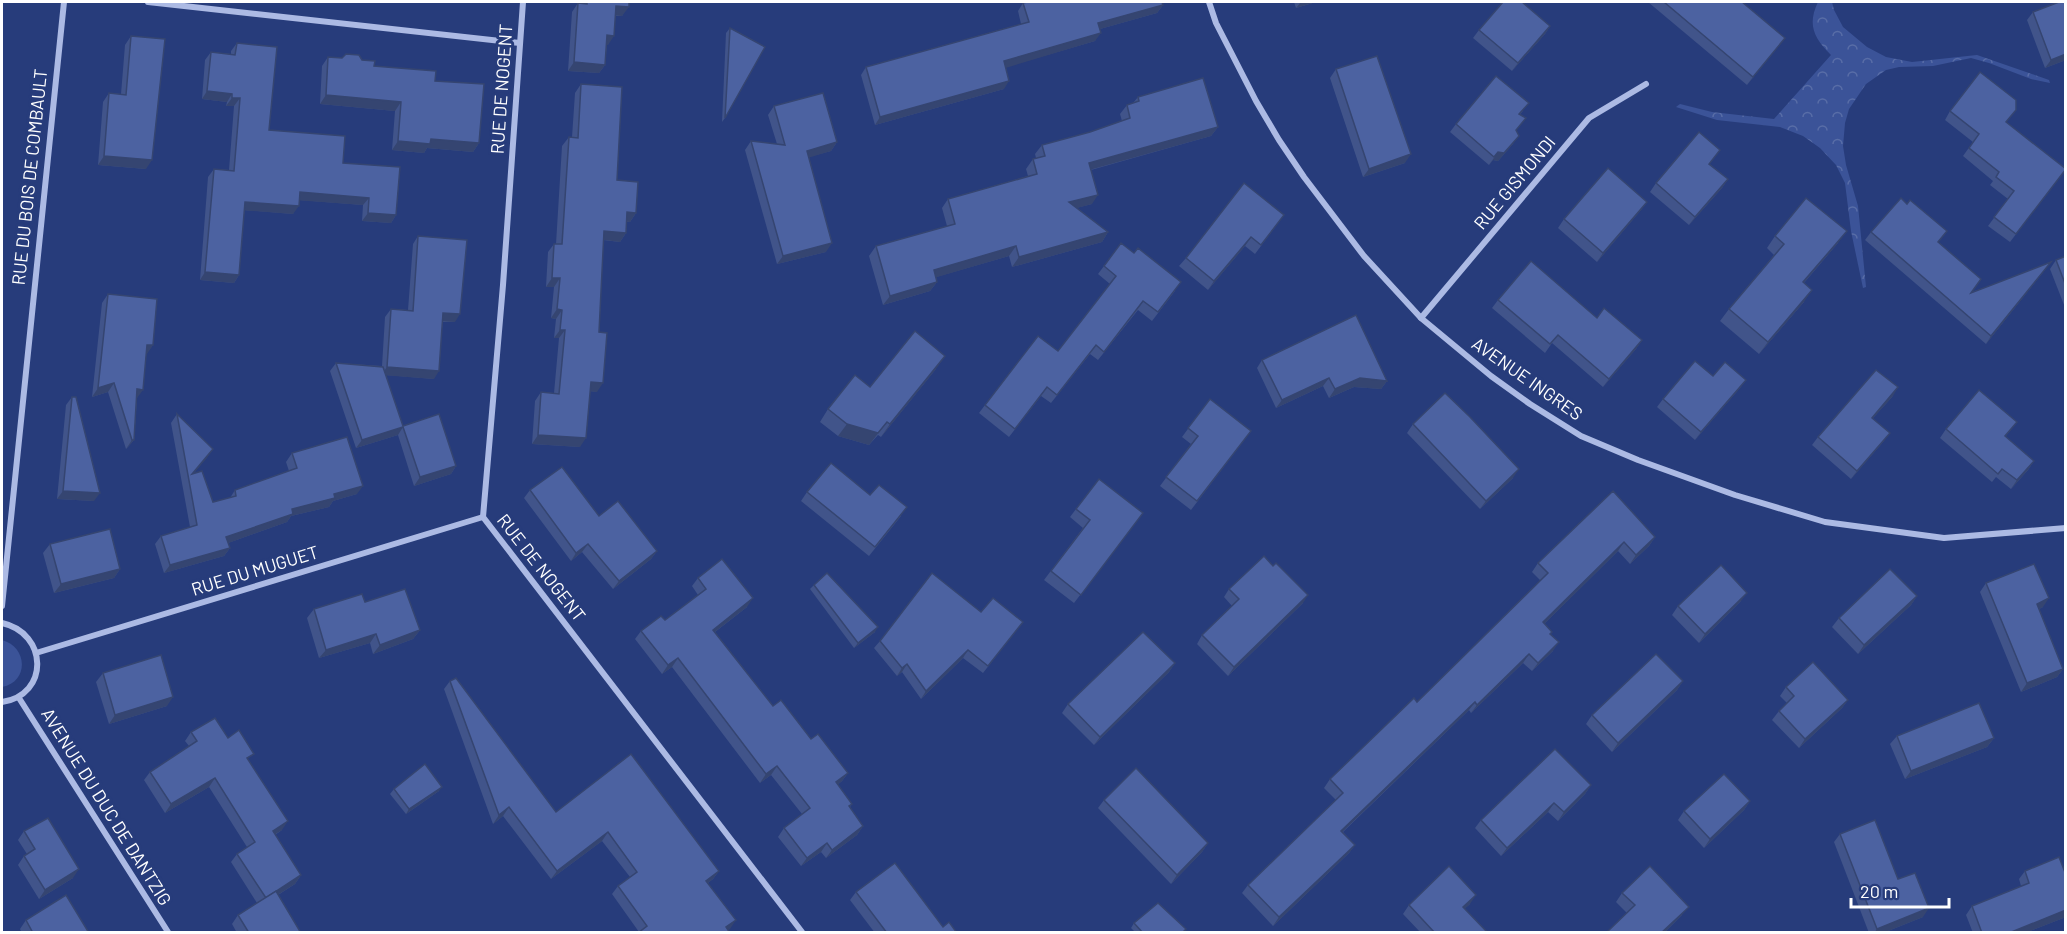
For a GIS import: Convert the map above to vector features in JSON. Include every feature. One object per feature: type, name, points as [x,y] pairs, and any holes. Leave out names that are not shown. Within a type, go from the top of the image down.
[{"type":"street","name":"RUE DU BOIS DE COMBAULT","points":[[2,606],[64,2]]},
{"type":"street","points":[[148,2],[520,42]]},
{"type":"street","name":"RUE DE NOGENT","points":[[523,2],[502,296],[483,517],[802,933]]},
{"type":"street","name":"AVENUE INGRES","points":[[1209,2],[1216,23],[1256,101],[1304,177],[1364,256],[1421,318],[1491,376],[1581,436],[1638,460],[1735,495],[1825,522],[1944,538],[2066,528]]},
{"type":"street","name":"RUE GISMONDI","points":[[1421,318],[1588,118],[1646,84]]},
{"type":"street","name":"RUE DU MUGUET","points":[[36,653],[483,517]]},
{"type":"street","points":[[2,623],[25,633],[33,644],[38,667],[34,680],[19,698],[2,702]]},
{"type":"street","name":"AVENUE DU DUC DE DANTZIG","points":[[19,698],[168,933]]},
{"type":"green space","points":[[1818,2],[1832,2],[1843,27],[1867,47],[1886,57],[1912,62],[1977,55],[2049,80],[2050,83],[2031,79],[1971,58],[1933,66],[1899,67],[1886,70],[1866,84],[1849,109],[1843,146],[1858,206],[1866,287],[1863,288],[1851,231],[1845,183],[1836,165],[1820,148],[1803,136],[1780,127],[1717,120],[1676,107],[1680,104],[1712,112],[1774,119],[1831,55],[1820,43],[1814,31],[1813,18]]},
{"type":"green space","points":[[2,640],[17,650],[22,664],[17,679],[2,687]]},
{"type":"building","points":[[587,2],[629,2],[629,7],[616,6],[614,36],[607,35],[605,65],[574,62],[578,3],[587,4]]},
{"type":"building","points":[[1162,2],[1163,5],[1098,23],[1101,33],[1004,61],[1009,81],[880,117],[866,67],[1029,22],[1023,3]]},
{"type":"building","points":[[1503,2],[1522,2],[1550,26],[1518,63],[1479,30]]},
{"type":"building","points":[[1664,2],[1742,2],[1785,38],[1753,77]]},
{"type":"building","points":[[2059,2],[2066,2],[2066,54],[2051,60],[2033,12]]},
{"type":"building","points":[[730,28],[765,47],[725,118]]},
{"type":"building","points":[[131,36],[165,39],[152,160],[104,156],[109,93],[126,95]]},
{"type":"building","points":[[237,43],[277,47],[269,130],[345,136],[343,163],[400,167],[396,215],[368,213],[369,198],[300,192],[299,206],[245,202],[239,275],[205,272],[214,169],[234,171],[240,98],[232,98],[232,94],[207,91],[211,52],[235,55]]},
{"type":"building","points":[[346,54],[359,55],[362,60],[375,61],[374,66],[436,71],[435,81],[484,84],[479,143],[431,139],[430,144],[398,141],[401,102],[326,95],[328,57],[342,58]]},
{"type":"building","points":[[1377,56],[1411,154],[1369,169],[1336,69]]},
{"type":"building","points":[[1980,72],[2016,100],[2016,110],[2006,122],[2066,169],[2016,234],[1994,217],[2014,191],[1996,177],[1999,172],[1969,148],[1979,134],[1950,111]]},
{"type":"building","points":[[1496,76],[1529,103],[1519,114],[1526,118],[1516,130],[1519,136],[1504,153],[1498,152],[1494,157],[1456,124]]},
{"type":"building","points":[[1203,78],[1218,127],[1089,163],[1098,195],[1069,202],[1108,232],[1019,257],[1016,246],[934,270],[937,282],[890,296],[876,246],[955,224],[948,199],[1037,174],[1033,159],[1045,156],[1042,145],[1130,118],[1127,105],[1139,101],[1138,97]]},
{"type":"building","points":[[581,84],[622,87],[617,180],[638,182],[636,213],[627,212],[626,233],[604,231],[599,332],[607,333],[603,383],[591,382],[586,438],[538,435],[541,392],[559,394],[565,330],[560,330],[562,310],[557,309],[560,278],[552,278],[554,244],[562,244],[569,137],[578,138]]},
{"type":"building","points":[[823,93],[837,142],[807,151],[832,243],[783,256],[751,141],[785,145],[774,106]]},
{"type":"building","points":[[1699,132],[1720,150],[1709,164],[1728,179],[1695,217],[1656,183]]},
{"type":"building","points":[[1608,168],[1647,202],[1603,253],[1564,219]]},
{"type":"building","points":[[1244,183],[1284,215],[1261,245],[1251,237],[1214,281],[1186,258]]},
{"type":"building","points":[[1806,198],[1847,231],[1803,282],[1812,290],[1768,342],[1729,309],[1784,244],[1775,236]]},
{"type":"building","points":[[1901,198],[1907,204],[1910,200],[1947,231],[1938,242],[1981,279],[1971,293],[2051,262],[1991,336],[1871,232]]},
{"type":"building","points":[[418,236],[467,240],[460,314],[443,313],[439,371],[387,367],[391,309],[413,311]]},
{"type":"building","points":[[1121,243],[1134,253],[1138,248],[1181,282],[1158,312],[1143,301],[1104,352],[1096,345],[1057,395],[1047,387],[1015,429],[985,405],[1038,336],[1058,351],[1116,276],[1104,266]]},
{"type":"building","points":[[2066,256],[2066,286],[2056,260]]},
{"type":"building","points":[[1531,261],[1597,318],[1604,308],[1642,340],[1609,379],[1558,335],[1550,344],[1498,300]]},
{"type":"building","points":[[108,294],[157,299],[153,345],[147,345],[143,390],[137,389],[134,440],[132,440],[114,383],[98,388]]},
{"type":"building","points":[[1356,315],[1387,381],[1360,378],[1335,389],[1329,378],[1282,400],[1262,360]]},
{"type":"building","points":[[915,331],[945,356],[890,424],[887,422],[878,433],[847,424],[828,409],[855,375],[870,387]]},
{"type":"building","points":[[1695,361],[1713,376],[1725,362],[1746,380],[1701,432],[1663,399]]},
{"type":"building","points":[[336,363],[383,367],[403,426],[439,414],[456,466],[420,477],[403,427],[362,440]]},
{"type":"building","points":[[1876,370],[1898,387],[1872,418],[1890,433],[1857,471],[1818,437]]},
{"type":"building","points":[[1979,390],[2017,422],[2005,436],[2034,461],[2017,480],[2002,469],[1998,474],[1946,429]]},
{"type":"building","points":[[1445,393],[1519,469],[1486,501],[1413,424]]},
{"type":"building","points":[[72,397],[76,397],[100,493],[63,491]]},
{"type":"building","points":[[1210,399],[1251,431],[1197,501],[1166,477],[1198,436],[1188,428]]},
{"type":"building","points":[[177,414],[213,449],[192,474],[202,471],[213,502],[236,496],[235,490],[297,468],[292,453],[347,437],[363,486],[334,494],[335,498],[292,509],[293,514],[226,537],[230,548],[170,565],[161,536],[197,525]]},
{"type":"building","points":[[831,463],[870,495],[879,485],[907,507],[875,547],[807,492]]},
{"type":"building","points":[[562,467],[599,516],[618,501],[657,551],[619,581],[588,544],[576,553],[530,490]]},
{"type":"building","points":[[1099,479],[1143,513],[1081,595],[1051,571],[1090,520],[1076,509]]},
{"type":"building","points":[[1613,491],[1655,537],[1636,555],[1624,542],[1543,622],[1552,632],[1550,634],[1559,642],[1538,663],[1529,654],[1477,705],[1475,702],[1341,831],[1355,845],[1279,917],[1248,885],[1343,793],[1330,779],[1414,698],[1417,702],[1548,573],[1538,563]]},
{"type":"building","points":[[110,529],[120,569],[61,584],[50,544]]},
{"type":"building","points":[[1264,556],[1273,566],[1276,563],[1308,595],[1234,667],[1202,635],[1239,599],[1229,589]]},
{"type":"building","points":[[722,559],[753,598],[713,630],[773,706],[781,700],[811,739],[818,734],[848,773],[836,782],[852,804],[849,806],[863,826],[832,850],[827,843],[807,858],[784,828],[810,808],[777,766],[766,774],[678,658],[668,665],[641,631],[661,616],[665,620],[706,589],[698,578]]},
{"type":"building","points":[[2034,564],[2049,598],[2037,604],[2063,669],[2027,683],[1986,583]]},
{"type":"building","points":[[1721,565],[1747,593],[1705,634],[1678,606]]},
{"type":"building","points":[[1890,569],[1917,596],[1864,645],[1839,618]]},
{"type":"building","points":[[827,573],[878,627],[858,643],[814,585]]},
{"type":"building","points":[[932,573],[981,612],[993,598],[1023,622],[988,666],[968,650],[926,691],[907,664],[902,668],[880,641]]},
{"type":"building","points":[[405,589],[420,630],[380,645],[376,634],[326,650],[314,609],[362,594],[365,602]]},
{"type":"building","points":[[1143,632],[1175,663],[1100,737],[1068,704]]},
{"type":"building","points":[[1656,654],[1683,681],[1618,743],[1592,715]]},
{"type":"building","points":[[161,655],[173,697],[115,715],[103,673]]},
{"type":"building","points":[[1813,662],[1848,700],[1805,739],[1779,711],[1794,696],[1786,687]]},
{"type":"building","points":[[456,678],[556,812],[631,754],[719,871],[706,881],[736,920],[726,927],[730,933],[638,933],[647,926],[618,886],[637,872],[608,832],[557,871],[509,807],[499,815],[450,681]]},
{"type":"building","points":[[1979,703],[1994,738],[1911,771],[1897,736]]},
{"type":"building","points":[[215,718],[228,738],[239,730],[254,754],[247,758],[288,821],[273,831],[301,875],[266,898],[237,854],[255,842],[215,778],[171,804],[150,772],[197,741],[191,732]]},
{"type":"building","points":[[1555,749],[1591,785],[1564,812],[1554,803],[1507,848],[1481,820]]},
{"type":"building","points":[[425,764],[442,787],[409,809],[394,789]]},
{"type":"building","points":[[1136,768],[1208,843],[1177,875],[1104,800]]},
{"type":"building","points":[[1724,774],[1750,801],[1710,839],[1684,811]]},
{"type":"building","points":[[48,818],[79,869],[45,890],[24,856],[35,849],[24,831]]},
{"type":"building","points":[[1875,820],[1898,879],[1915,873],[1929,908],[1877,929],[1840,834]]},
{"type":"building","points":[[2059,857],[2066,875],[2066,910],[2009,933],[1982,933],[1972,906],[2029,883],[2025,871]]},
{"type":"building","points":[[895,863],[943,927],[949,922],[957,933],[887,933],[856,892]]},
{"type":"building","points":[[1449,866],[1476,895],[1463,907],[1488,933],[1435,933],[1409,905]]},
{"type":"building","points":[[1650,866],[1689,907],[1661,933],[1606,933],[1635,905],[1622,893]]},
{"type":"building","points":[[276,891],[301,933],[249,933],[238,915]]},
{"type":"building","points":[[66,895],[89,933],[33,933],[26,920]]},
{"type":"building","points":[[1158,903],[1186,929],[1182,933],[1143,933],[1134,923]]}]
